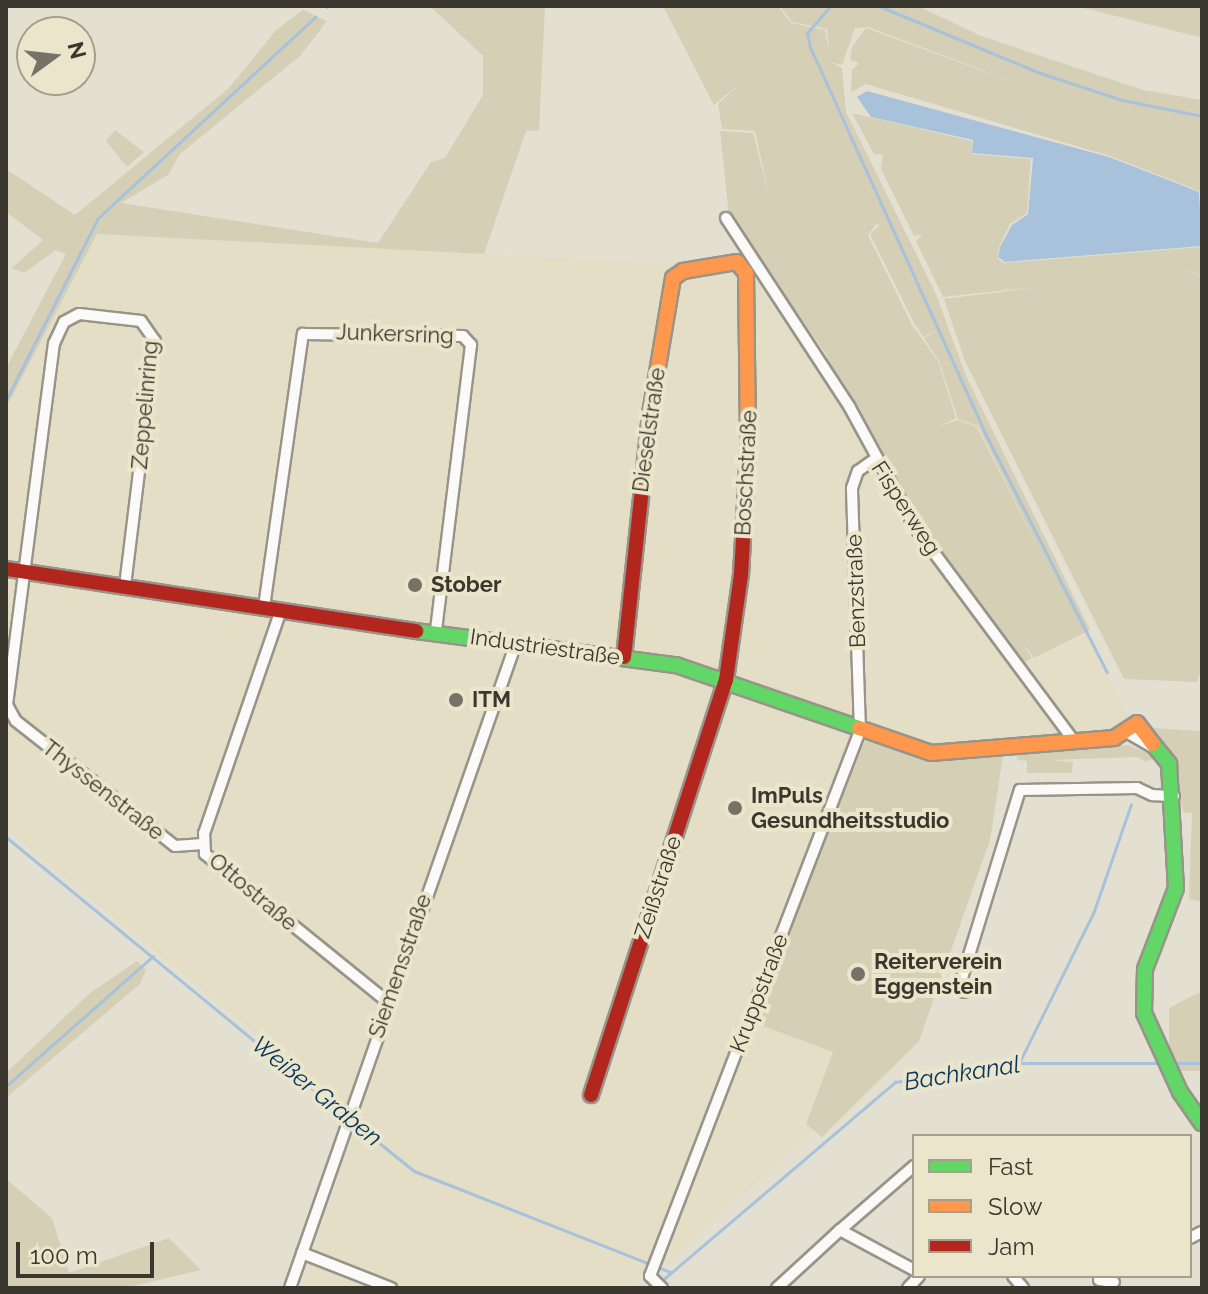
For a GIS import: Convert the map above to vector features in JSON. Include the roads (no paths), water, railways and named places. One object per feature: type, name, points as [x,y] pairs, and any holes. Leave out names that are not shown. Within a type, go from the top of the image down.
[{"type":"street","name":"Fisperweg","points":[[726,218],[849,406],[874,460],[915,527],[1074,741]]},
{"type":"street","name":"Dieselstraße","points":[[624,657],[647,434],[673,278],[683,271],[737,262],[743,266]]},
{"type":"street","name":"Boschstraße","points":[[726,680],[741,575],[750,418],[743,266]]},
{"type":"street","name":"Zeppelinring","points":[[24,571],[59,330],[79,314],[141,321],[155,341],[125,586]]},
{"type":"street","name":"Junkersring","points":[[264,607],[303,334],[463,336],[471,345],[436,632]]},
{"type":"street","name":"Benzstraße","points":[[860,731],[852,488],[858,471],[874,460]]},
{"type":"street","name":"Industriestraße","points":[[6,569],[515,646],[529,643],[624,657],[726,680],[860,731],[931,753],[1074,741]]},
{"type":"street","name":"Thyssenstraße","points":[[24,571],[6,695],[10,714],[175,846],[203,844]]},
{"type":"street","name":"Ottostraße","points":[[281,610],[203,844],[205,854],[388,1002]]},
{"type":"street","name":"Siemensstraße","points":[[290,1288],[515,646]]},
{"type":"street","name":"Zeißstraße","points":[[591,1095],[726,680]]},
{"type":"street","points":[[1074,741],[1132,728],[1160,751],[1169,764],[1174,796],[1176,888],[1142,980],[1146,1022],[1167,1065],[1202,1123]]},
{"type":"street","name":"Kruppstraße","points":[[656,1271],[860,731]]},
{"type":"street","points":[[964,992],[962,978],[1020,790],[1137,788],[1152,795],[1174,796]]},
{"type":"street","points":[[777,1288],[912,1168]]},
{"type":"street","points":[[840,1230],[912,1269]]},
{"type":"street","points":[[302,1253],[391,1288]]},
{"type":"street","points":[[1100,1281],[1115,1282]]},
{"type":"water","points":[[867,91],[1109,157],[1199,192],[1202,246],[1005,262],[998,257],[1000,247],[1012,225],[1028,214],[1033,158],[972,153],[973,140],[871,117],[857,97]]},
{"type":"waterway","points":[[830,6],[807,33],[810,47],[986,435],[1107,672]]},
{"type":"waterway","points":[[879,6],[1040,73],[1122,100],[1202,116]]},
{"type":"waterway","points":[[6,400],[98,218],[315,17]]},
{"type":"waterway","points":[[1019,1063],[1094,911],[1131,804]]},
{"type":"waterway","name":"Weißer Graben","points":[[6,837],[346,1116]]},
{"type":"waterway","points":[[6,1086],[153,956]]},
{"type":"waterway","name":"Bachkanal","points":[[653,1288],[895,1082],[1019,1063],[1160,1063]]},
{"type":"waterway","name":"Bachkanal","points":[[1171,1063],[1202,1063]]},
{"type":"waterway","name":"Weißer Graben","points":[[352,1121],[414,1171],[670,1272]]},
{"type":"place","name":"Stober","points":[[415,585]]},
{"type":"place","name":"ITM","points":[[456,700]]},
{"type":"place","name":"ImPuls Gesundheitsstudio","points":[[735,808]]},
{"type":"place","name":"Reiterverein Eggenstein","points":[[858,974]]}]
